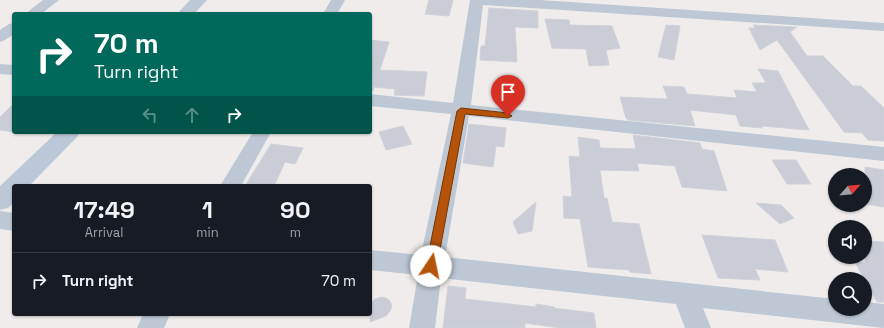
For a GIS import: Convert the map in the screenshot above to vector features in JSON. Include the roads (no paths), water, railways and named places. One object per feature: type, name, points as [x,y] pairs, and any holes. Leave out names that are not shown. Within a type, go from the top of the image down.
[{"type":"street","points":[[35,12],[52,0]]},
{"type":"street","points":[[187,12],[199,0]]},
{"type":"street","points":[[331,12],[338,0]]},
{"type":"street","points":[[422,328],[431,266],[461,111],[477,0],[884,27]]},
{"type":"street","points":[[0,37],[12,28]]},
{"type":"street","points":[[0,68],[12,70]]},
{"type":"street","points":[[372,100],[461,111],[884,154]]},
{"type":"street","points":[[18,184],[68,134]]},
{"type":"street","points":[[231,184],[261,134]]},
{"type":"street","points":[[0,201],[12,190]]},
{"type":"street","points":[[0,220],[12,222]]},
{"type":"street","points":[[372,260],[884,316]]},
{"type":"street","points":[[685,295],[698,328]]},
{"type":"street","points":[[150,328],[156,316]]}]
